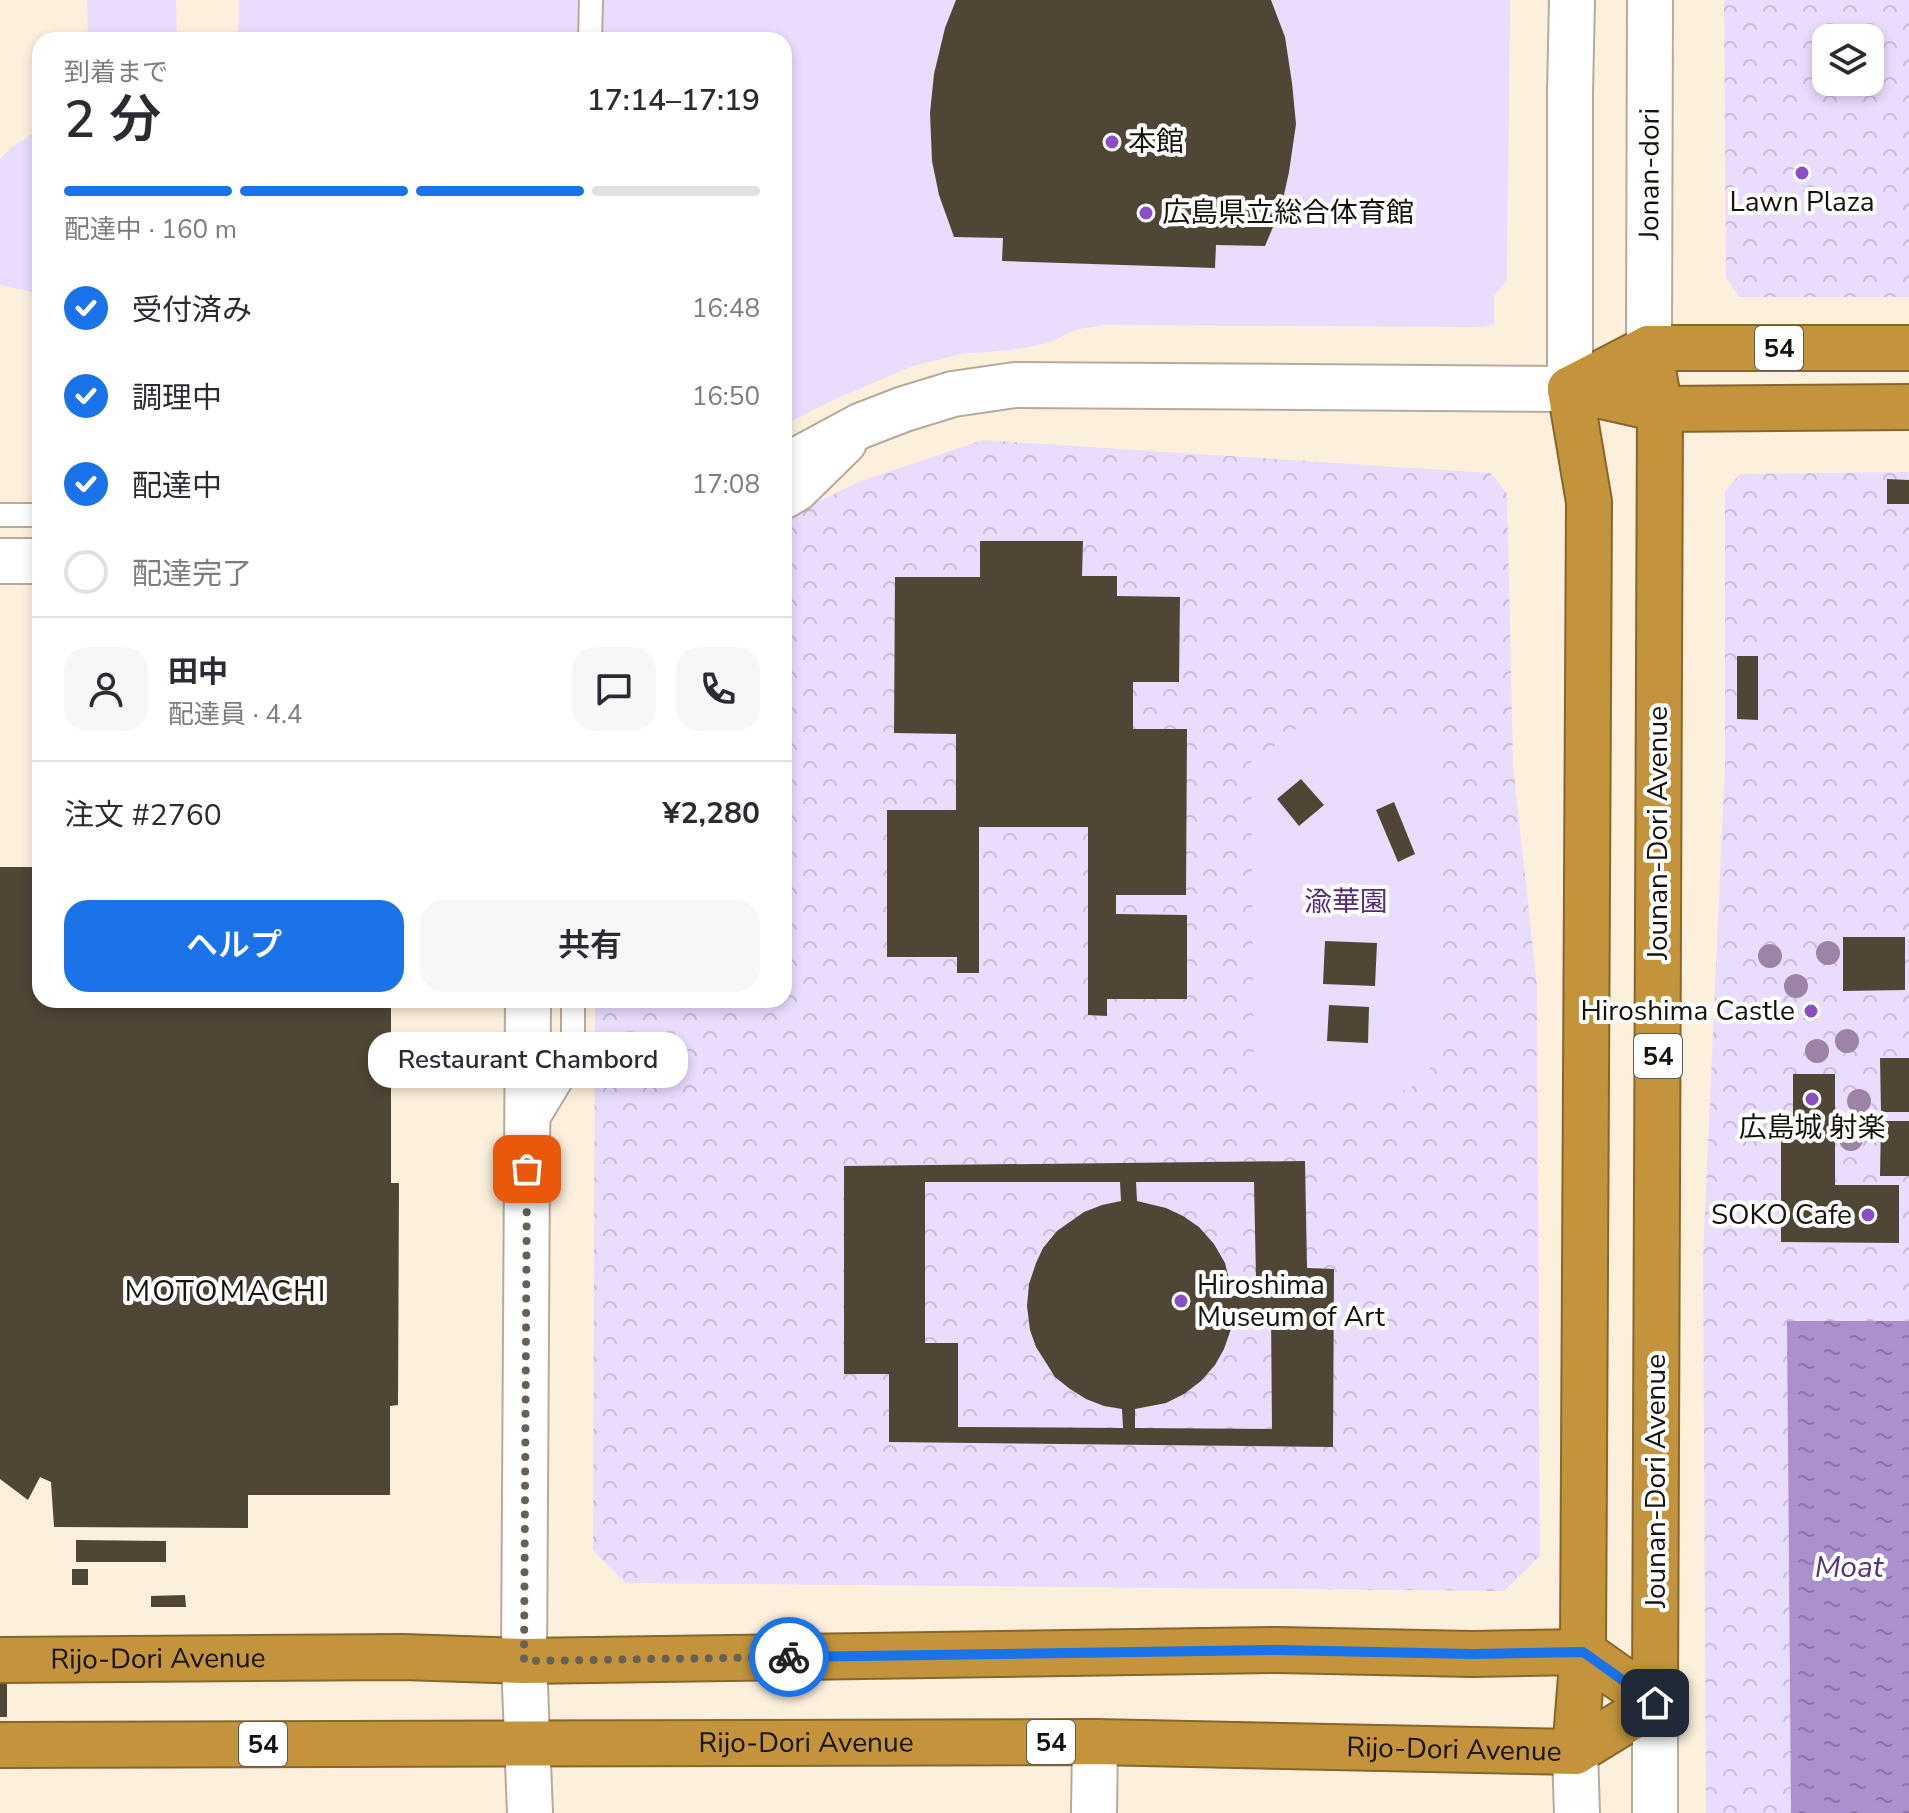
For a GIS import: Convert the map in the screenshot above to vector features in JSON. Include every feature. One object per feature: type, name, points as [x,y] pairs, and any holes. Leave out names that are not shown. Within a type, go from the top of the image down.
[{"type":"highway","name":"54","points":[[1570,389],[1649,348],[1909,348]]},
{"type":"highway","name":"Jounan-Dori Avenue","points":[[1649,348],[1660,409],[1655,1703]]},
{"type":"highway","name":"54","points":[[1570,389],[1660,409],[1909,407]]},
{"type":"highway","points":[[1570,389],[1589,502],[1583,1652],[1575,1752]]},
{"type":"highway","name":"Rijo-Dori Avenue","points":[[0,1660],[403,1657],[524,1661],[1278,1650],[1472,1654],[1583,1652]]},
{"type":"highway","points":[[1583,1652],[1655,1703]]},
{"type":"highway","name":"Rijo-Dori Avenue","points":[[0,1745],[1095,1742],[1575,1752],[1655,1703]]},
{"type":"street","points":[[792,463],[860,426],[904,409],[953,394],[1015,385],[1570,389],[1572,0]]},
{"type":"street","name":"Jonan-dori","points":[[1649,348],[1650,0]]},
{"type":"street","points":[[792,491],[860,426]]},
{"type":"street","points":[[0,561],[32,561]]},
{"type":"street","points":[[528,1008],[524,1661],[530,1813]]},
{"type":"street","points":[[1655,1703],[1655,1813]]},
{"type":"street","points":[[1094,1813],[1095,1742]]},
{"type":"street","points":[[1575,1752],[1577,1813]]},
{"type":"lane","points":[[590,32],[591,0]]},
{"type":"lane","points":[[0,515],[32,515]]},
{"type":"lane","points":[[527,1138],[560,1083],[573,1038],[573,1008]]},
{"type":"green space","points":[[87,0],[176,0],[177,32],[88,32]]},
{"type":"green space","name":"広島県立総合体育館","points":[[239,0],[1510,0],[1507,280],[1494,296],[1494,324],[1484,327],[1106,325],[1078,329],[1048,343],[962,354],[910,367],[792,421],[792,32],[238,32]]},
{"type":"green space","name":"Lawn Plaza","points":[[1724,0],[1909,0],[1909,297],[1739,297],[1726,278]]},
{"type":"green space","points":[[32,134],[32,292],[0,285],[0,159]]},
{"type":"green space","points":[[983,440],[1490,473],[1507,493],[1513,765],[1537,986],[1540,1556],[1504,1591],[625,1583],[593,1550],[595,1008],[792,1008],[792,514],[861,481]]},
{"type":"green space","name":"Hiroshima Castle","points":[[1909,472],[1909,1813],[1706,1813],[1703,1258],[1725,763],[1725,491],[1740,474]]},
{"type":"green space","name":"渝華園","points":[[1424,718],[1433,722],[1439,738],[1440,1041],[1434,1060],[1426,1074],[1415,1084],[1388,1095],[1267,1096],[1260,1092],[1254,1078],[1251,762],[1307,719]]},
{"type":"water","name":"Moat","points":[[1787,1321],[1909,1321],[1909,1813],[1791,1813]]},
{"type":"building","name":"本館","points":[[956,0],[1271,0],[1285,37],[1296,124],[1281,208],[1265,246],[1216,245],[1215,268],[1002,261],[1003,238],[954,237],[939,195],[932,161],[930,113],[934,74],[945,28]]},
{"type":"building","points":[[1887,479],[1909,480],[1909,504],[1887,504]]},
{"type":"building","points":[[980,541],[1083,541],[1082,576],[1117,576],[1117,596],[1180,597],[1179,682],[1133,682],[1133,729],[1187,729],[1186,895],[1116,895],[1116,914],[1187,915],[1187,999],[1107,999],[1107,1016],[1088,1015],[1088,827],[979,827],[979,973],[957,973],[957,957],[887,957],[887,810],[956,810],[956,734],[894,733],[895,577],[980,577]]},
{"type":"building","points":[[1737,656],[1758,656],[1758,720],[1737,719]]},
{"type":"building","points":[[1301,779],[1324,805],[1299,826],[1277,799]]},
{"type":"building","points":[[1394,802],[1415,854],[1398,862],[1376,810]]},
{"type":"building","points":[[0,867],[32,867],[32,1008],[391,1008],[391,1183],[399,1183],[398,1405],[390,1406],[390,1495],[248,1495],[248,1528],[54,1527],[51,1482],[40,1477],[28,1500],[0,1479]]},
{"type":"building","points":[[1843,937],[1905,937],[1905,990],[1843,991]]},
{"type":"building","points":[[1325,941],[1377,943],[1375,986],[1323,984]]},
{"type":"building","points":[[1329,1005],[1369,1007],[1368,1043],[1327,1041]]},
{"type":"building","points":[[1880,1058],[1909,1058],[1909,1112],[1881,1112]]},
{"type":"building","points":[[1793,1074],[1835,1074],[1835,1185],[1899,1185],[1899,1243],[1781,1242],[1781,1128],[1793,1128]]},
{"type":"building","points":[[1881,1121],[1909,1121],[1909,1176],[1880,1176]]},
{"type":"building","name":"Hiroshima Museum of Art","points":[[1305,1161],[1307,1268],[1334,1269],[1333,1447],[889,1442],[889,1374],[844,1374],[844,1166]],"holes":[[[925,1182],[1120,1182],[1121,1201],[1084,1212],[1057,1231],[1043,1248],[1029,1284],[1027,1306],[1036,1347],[1055,1377],[1086,1399],[1122,1409],[1123,1428],[958,1427],[958,1343],[925,1343]],[[1136,1182],[1254,1182],[1256,1278],[1271,1279],[1271,1295],[1233,1296],[1225,1263],[1214,1244],[1199,1227],[1183,1216],[1137,1201]],[[1234,1312],[1271,1313],[1272,1429],[1135,1428],[1135,1409],[1166,1403],[1201,1381],[1215,1365],[1231,1329]]]},
{"type":"building","points":[[76,1540],[166,1541],[166,1562],[76,1562]]},
{"type":"building","points":[[72,1569],[88,1569],[88,1585],[72,1585]]},
{"type":"building","points":[[185,1595],[186,1607],[151,1607],[151,1596]]},
{"type":"building","points":[[0,1679],[7,1679],[7,1717],[0,1717]]},
{"type":"way so far","points":[[527,1169],[524,1661],[789,1657]]},
{"type":"place","name":"本館","points":[[1112,142]]},
{"type":"place","name":"Lawn Plaza","points":[[1802,173]]},
{"type":"place","name":"広島県立総合体育館","points":[[1146,213]]},
{"type":"place","name":"Hiroshima Castle","points":[[1811,1011]]},
{"type":"place","name":"広島城 射楽","points":[[1812,1099]]},
{"type":"place","name":"Restaurant Chambord","points":[[527,1169]]},
{"type":"place","name":"SOKO Cafe","points":[[1868,1215]]},
{"type":"place","name":"Hiroshima Museum of Art","points":[[1181,1301]]},
{"type":"district","name":"MOTOMACHI","points":[[226,1291]]},
{"type":"route","points":[[789,1657],[1278,1650],[1472,1654],[1583,1652],[1655,1703]]}]
